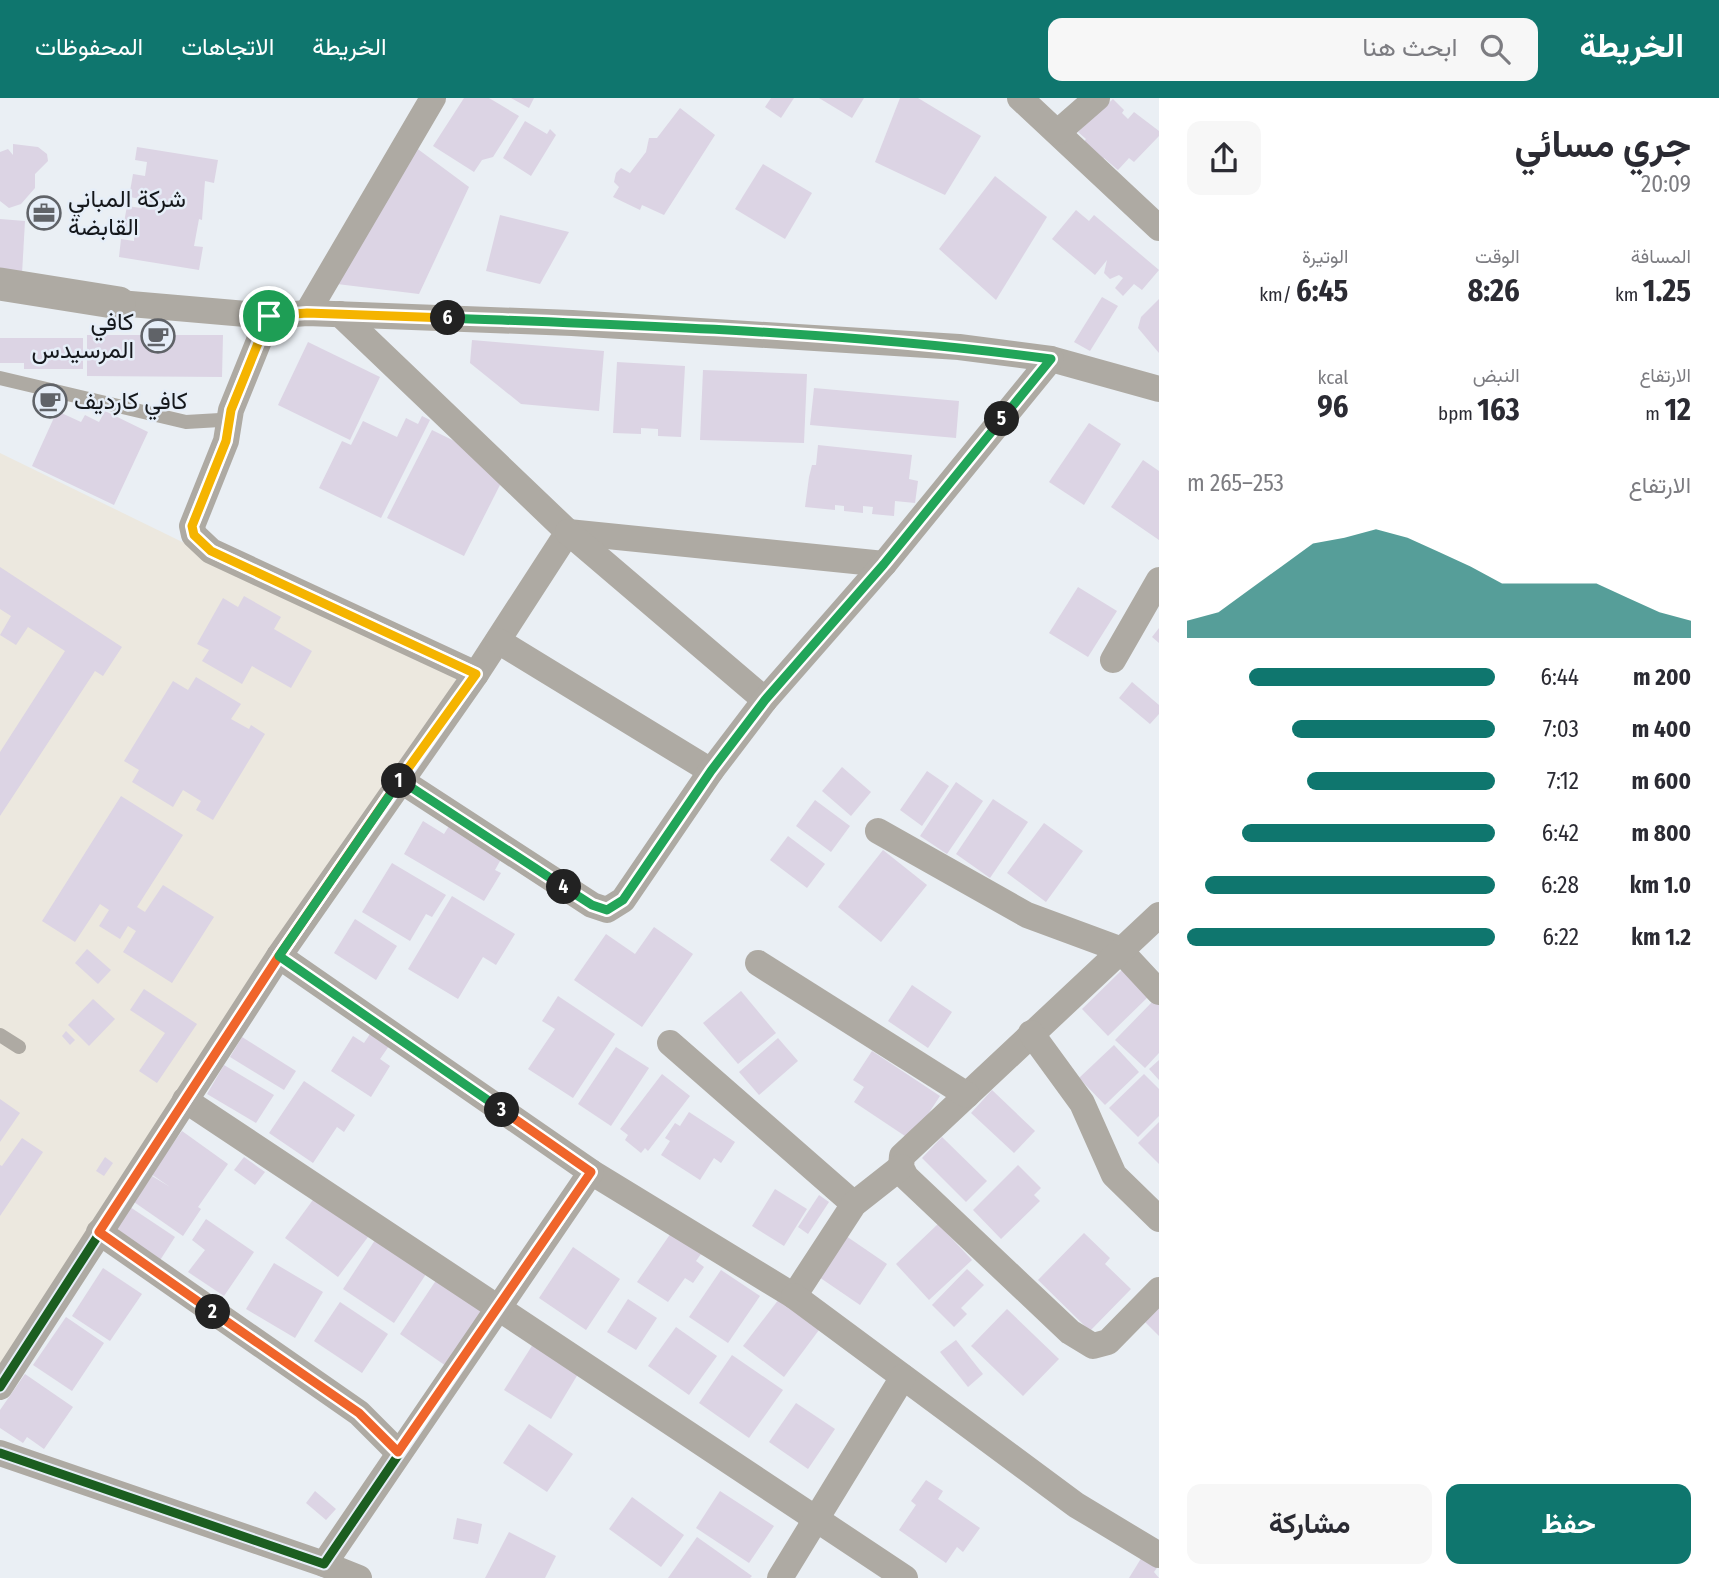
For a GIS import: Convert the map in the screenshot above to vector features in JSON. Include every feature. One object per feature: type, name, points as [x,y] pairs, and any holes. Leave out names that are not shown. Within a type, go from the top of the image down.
[{"type":"street","points":[[307,313],[433,98]]},
{"type":"street","points":[[1020,98],[1159,228]]},
{"type":"street","points":[[1058,132],[1097,98]]},
{"type":"street","points":[[0,284],[119,303],[269,316],[340,314],[798,335],[960,347],[1051,359],[1159,389]]},
{"type":"street","points":[[0,307],[119,303]]},
{"type":"street","points":[[340,314],[568,532],[765,700]]},
{"type":"street","points":[[269,316],[231,410],[226,441],[192,526],[194,535],[211,551],[476,674]]},
{"type":"street","points":[[400,780],[592,905],[607,910],[623,900],[711,771],[765,700],[884,564],[1051,359]]},
{"type":"street","points":[[568,532],[884,564]]},
{"type":"street","points":[[0,1387],[279,956],[476,674],[568,532]]},
{"type":"street","points":[[1113,660],[1159,580]]},
{"type":"street","points":[[498,641],[711,771]]},
{"type":"street","points":[[878,831],[1027,915],[1119,949],[1159,992]]},
{"type":"street","points":[[1159,915],[1119,949],[902,1156],[901,1167],[906,1177],[1070,1332],[1093,1346],[1108,1342],[1159,1290]]},
{"type":"street","points":[[279,956],[591,1172],[794,1296],[1076,1505],[1159,1555]]},
{"type":"street","points":[[758,962],[967,1095]]},
{"type":"street","points":[[1031,1033],[1082,1103],[1114,1175],[1159,1219]]},
{"type":"street","points":[[670,1043],[854,1204]]},
{"type":"street","points":[[185,1100],[905,1578]]},
{"type":"street","points":[[794,1296],[854,1204],[901,1167]]},
{"type":"street","points":[[324,1564],[496,1307],[591,1172]]},
{"type":"street","points":[[99,1232],[359,1413],[398,1452]]},
{"type":"street","points":[[780,1578],[902,1377]]},
{"type":"street","points":[[0,1453],[359,1578]]},
{"type":"lane","points":[[0,378],[186,422],[230,422]]},
{"type":"lane","points":[[0,1035],[19,1047]]},
{"type":"shaded area","points":[[0,453],[459,677],[0,1370]]},
{"type":"building","points":[[464,98],[489,98],[519,116],[493,157],[482,160],[474,172],[433,146]]},
{"type":"building","points":[[511,98],[534,98],[529,108]]},
{"type":"building","points":[[771,98],[794,98],[781,118],[765,107]]},
{"type":"building","points":[[819,98],[864,98],[852,118]]},
{"type":"building","points":[[900,98],[918,98],[981,136],[945,195],[875,162]]},
{"type":"building","points":[[1113,99],[1124,110],[1122,113],[1128,119],[1134,112],[1159,131],[1159,136],[1134,162],[1129,158],[1118,170],[1104,158],[1101,161],[1082,144],[1086,139],[1078,132]]},
{"type":"building","points":[[680,108],[715,135],[664,215],[642,205],[640,210],[613,197],[619,187],[614,182],[616,173],[621,168],[630,173],[646,152],[649,138],[657,138]]},
{"type":"building","points":[[525,121],[547,134],[550,129],[556,135],[531,176],[503,158]]},
{"type":"building","points":[[13,144],[38,147],[47,154],[48,161],[35,174],[35,188],[21,204],[9,208],[0,201],[0,152],[8,149],[13,155]]},
{"type":"building","points":[[137,147],[218,160],[214,183],[205,181],[202,220],[199,219],[194,246],[203,247],[199,270],[119,257],[121,239],[134,241],[135,229],[123,228],[127,206],[141,208],[142,199],[129,197],[133,174],[145,176],[147,162],[135,160]]},
{"type":"building","points":[[415,147],[469,187],[419,294],[337,284]]},
{"type":"building","points":[[763,164],[812,193],[785,239],[735,209]]},
{"type":"building","points":[[995,176],[1047,217],[996,300],[939,249]]},
{"type":"building","points":[[1076,210],[1089,221],[1094,215],[1159,270],[1142,290],[1134,284],[1123,296],[1115,288],[1123,278],[1119,275],[1110,279],[1104,273],[1107,260],[1095,275],[1052,239]]},
{"type":"building","points":[[500,215],[569,232],[540,284],[486,271]]},
{"type":"building","points":[[0,219],[25,221],[22,274],[0,273]]},
{"type":"building","points":[[1102,297],[1118,306],[1090,351],[1074,342]]},
{"type":"building","points":[[1159,299],[1159,353],[1138,328],[1141,317]]},
{"type":"building","points":[[87,335],[223,335],[222,377],[87,376]]},
{"type":"building","points":[[0,338],[83,338],[83,369],[24,369],[24,363],[0,363]]},
{"type":"building","points":[[472,340],[604,351],[599,411],[521,404],[470,363]]},
{"type":"building","points":[[308,342],[380,377],[350,440],[278,405]]},
{"type":"building","points":[[617,362],[685,366],[681,437],[658,436],[658,429],[641,428],[641,434],[613,433]]},
{"type":"building","points":[[703,370],[807,374],[804,443],[700,440]]},
{"type":"building","points":[[814,388],[959,401],[956,438],[810,425]]},
{"type":"building","points":[[57,411],[81,422],[85,415],[99,422],[105,411],[148,432],[114,505],[32,466]]},
{"type":"building","points":[[422,416],[430,420],[381,518],[319,488],[342,441],[351,445],[363,421],[397,437],[406,418],[418,424]]},
{"type":"building","points":[[1089,423],[1121,444],[1084,505],[1049,482]]},
{"type":"building","points":[[432,430],[485,456],[501,483],[464,556],[387,518]]},
{"type":"building","points":[[818,445],[912,455],[909,479],[918,481],[915,503],[895,501],[894,516],[872,514],[873,507],[863,506],[863,513],[844,511],[844,506],[835,505],[835,510],[805,507],[809,477],[812,465],[816,465]]},
{"type":"building","points":[[1143,460],[1159,471],[1159,540],[1111,507]]},
{"type":"building","points":[[0,567],[122,647],[103,676],[95,671],[0,816],[0,752],[65,651],[28,627],[16,645],[0,635],[11,616],[0,609]]},
{"type":"building","points":[[1078,587],[1117,611],[1088,657],[1049,633]]},
{"type":"building","points":[[244,596],[281,617],[274,629],[312,651],[291,688],[252,666],[242,684],[202,661],[209,650],[197,644],[223,598],[238,607]]},
{"type":"building","points":[[1159,628],[1159,643],[1152,637]]},
{"type":"building","points":[[196,677],[241,704],[231,719],[249,729],[251,725],[265,734],[213,820],[196,810],[201,801],[183,790],[173,807],[132,782],[139,770],[124,761],[173,681],[188,690]]},
{"type":"building","points":[[1132,682],[1159,705],[1159,714],[1150,724],[1119,698]]},
{"type":"building","points":[[842,767],[871,792],[851,816],[822,791]]},
{"type":"building","points":[[927,771],[949,786],[922,826],[900,810]]},
{"type":"building","points":[[956,782],[983,801],[947,854],[920,836]]},
{"type":"building","points":[[121,796],[183,835],[137,907],[145,912],[163,885],[214,917],[172,983],[123,952],[136,931],[128,926],[120,939],[99,926],[109,910],[100,904],[75,942],[42,921]]},
{"type":"building","points":[[993,799],[1028,822],[990,878],[956,854]]},
{"type":"building","points":[[815,800],[850,826],[831,852],[796,826]]},
{"type":"building","points":[[423,821],[444,834],[449,826],[505,852],[495,870],[501,873],[484,901],[404,854]]},
{"type":"building","points":[[1044,823],[1083,851],[1046,902],[1007,873]]},
{"type":"building","points":[[788,836],[825,864],[807,888],[770,860]]},
{"type":"building","points":[[883,850],[927,885],[881,942],[838,907]]},
{"type":"building","points":[[392,863],[446,895],[432,917],[426,914],[410,941],[362,912]]},
{"type":"building","points":[[452,896],[515,934],[496,965],[483,957],[458,999],[408,969]]},
{"type":"building","points":[[355,919],[397,946],[376,980],[334,953]]},
{"type":"building","points":[[654,927],[693,954],[642,1027],[574,980],[606,934],[635,954]]},
{"type":"building","points":[[87,949],[111,970],[98,984],[75,963]]},
{"type":"building","points":[[1125,967],[1151,994],[1108,1036],[1082,1009]]},
{"type":"building","points":[[912,985],[952,1012],[928,1048],[888,1021]]},
{"type":"building","points":[[144,989],[197,1024],[157,1083],[139,1071],[165,1033],[130,1010]]},
{"type":"building","points":[[741,991],[776,1033],[738,1064],[703,1023]]},
{"type":"building","points":[[558,996],[615,1034],[573,1098],[528,1069],[555,1029],[542,1021]]},
{"type":"building","points":[[93,999],[115,1019],[89,1046],[68,1025]]},
{"type":"building","points":[[1155,999],[1159,1003],[1159,1053],[1145,1068],[1115,1040]]},
{"type":"building","points":[[66,1031],[75,1040],[70,1045],[62,1036]]},
{"type":"building","points":[[370,1034],[389,1046],[380,1059],[390,1066],[371,1097],[331,1071],[353,1036],[364,1043]]},
{"type":"building","points":[[242,1037],[296,1071],[284,1090],[230,1057]]},
{"type":"building","points":[[778,1038],[798,1061],[759,1095],[739,1072]]},
{"type":"building","points":[[1114,1045],[1139,1072],[1105,1105],[1079,1078]]},
{"type":"building","points":[[616,1047],[649,1068],[611,1126],[578,1104]]},
{"type":"building","points":[[872,1051],[940,1096],[911,1140],[854,1102],[864,1087],[853,1080]]},
{"type":"building","points":[[1159,1060],[1159,1080],[1149,1069]]},
{"type":"building","points":[[224,1065],[274,1095],[256,1123],[207,1094]]},
{"type":"building","points":[[662,1074],[690,1096],[648,1151],[645,1148],[641,1153],[625,1140],[628,1135],[620,1129]]},
{"type":"building","points":[[1144,1074],[1159,1089],[1159,1116],[1138,1137],[1109,1108]]},
{"type":"building","points":[[304,1081],[355,1115],[344,1132],[337,1127],[313,1163],[269,1133]]},
{"type":"building","points":[[992,1090],[1035,1131],[1014,1153],[971,1113]]},
{"type":"building","points":[[0,1099],[20,1113],[0,1142]]},
{"type":"building","points":[[689,1112],[735,1142],[721,1163],[714,1158],[700,1180],[661,1155],[670,1141],[665,1138],[675,1123],[680,1126]]},
{"type":"building","points":[[1159,1122],[1159,1164],[1138,1143]]},
{"type":"building","points":[[182,1131],[228,1164],[198,1207],[201,1209],[183,1236],[134,1202],[152,1176],[170,1187],[151,1174]]},
{"type":"building","points":[[942,1137],[987,1181],[966,1202],[922,1158]]},
{"type":"building","points":[[22,1138],[43,1152],[0,1216],[0,1165],[2,1166]]},
{"type":"building","points":[[105,1157],[113,1163],[104,1176],[96,1171]]},
{"type":"building","points":[[244,1157],[265,1172],[255,1185],[234,1170]]},
{"type":"building","points":[[1018,1165],[1041,1188],[1034,1195],[1040,1201],[1001,1239],[973,1210]]},
{"type":"building","points":[[775,1189],[807,1209],[784,1246],[752,1226]]},
{"type":"building","points":[[318,1193],[371,1233],[338,1277],[285,1238]]},
{"type":"building","points":[[819,1195],[829,1202],[808,1234],[798,1227]]},
{"type":"building","points":[[130,1207],[175,1237],[155,1268],[109,1237]]},
{"type":"building","points":[[206,1219],[254,1252],[224,1296],[188,1272],[205,1250],[192,1240]]},
{"type":"building","points":[[938,1224],[972,1260],[929,1300],[896,1264]]},
{"type":"building","points":[[671,1233],[701,1254],[696,1261],[704,1267],[693,1283],[685,1278],[668,1302],[637,1282]]},
{"type":"building","points":[[1084,1233],[1110,1258],[1105,1264],[1131,1289],[1090,1331],[1038,1280]]},
{"type":"building","points":[[379,1234],[430,1268],[394,1323],[343,1289]]},
{"type":"building","points":[[846,1236],[887,1264],[860,1305],[819,1277]]},
{"type":"building","points":[[573,1247],[620,1279],[586,1330],[539,1298]]},
{"type":"building","points":[[274,1263],[323,1292],[295,1338],[246,1309]]},
{"type":"building","points":[[103,1268],[142,1294],[110,1341],[72,1316]]},
{"type":"building","points":[[967,1269],[984,1285],[961,1308],[967,1314],[954,1327],[932,1305]]},
{"type":"building","points":[[721,1270],[760,1296],[728,1343],[689,1317]]},
{"type":"building","points":[[439,1276],[486,1307],[446,1366],[400,1334]]},
{"type":"building","points":[[628,1299],[657,1318],[636,1350],[607,1332]]},
{"type":"building","points":[[779,1299],[819,1330],[784,1377],[743,1346]]},
{"type":"building","points":[[340,1302],[388,1334],[362,1373],[314,1341]]},
{"type":"building","points":[[1159,1302],[1159,1336],[1142,1319]]},
{"type":"building","points":[[1007,1309],[1059,1359],[1023,1396],[971,1346]]},
{"type":"building","points":[[66,1317],[104,1343],[72,1391],[33,1365]]},
{"type":"building","points":[[676,1327],[717,1356],[689,1395],[648,1366]]},
{"type":"building","points":[[956,1340],[983,1374],[968,1387],[940,1352]]},
{"type":"building","points":[[535,1341],[581,1369],[551,1419],[504,1390]]},
{"type":"building","points":[[732,1355],[783,1390],[749,1438],[699,1403]]},
{"type":"building","points":[[25,1374],[73,1407],[44,1449],[27,1437],[23,1443],[0,1428],[0,1410]]},
{"type":"building","points":[[796,1403],[835,1429],[808,1469],[769,1442]]},
{"type":"building","points":[[529,1424],[573,1454],[547,1492],[503,1463]]},
{"type":"building","points":[[926,1480],[943,1491],[938,1499],[980,1528],[963,1552],[957,1547],[946,1563],[899,1530],[916,1505],[911,1501]]},
{"type":"building","points":[[315,1491],[336,1509],[326,1520],[306,1503]]},
{"type":"building","points":[[720,1491],[774,1526],[749,1563],[696,1528]]},
{"type":"building","points":[[632,1497],[684,1535],[661,1567],[609,1529]]},
{"type":"building","points":[[457,1518],[482,1524],[478,1544],[453,1539]]},
{"type":"building","points":[[509,1532],[556,1556],[545,1578],[485,1578]]},
{"type":"building","points":[[697,1537],[752,1576],[668,1578]]},
{"type":"building","points":[[1145,1552],[1159,1565],[1154,1572],[1159,1578],[1129,1578]]},
{"type":"cycle path","points":[[0,1387],[279,956],[476,674],[211,551],[194,535],[192,526],[226,441],[231,410],[269,316]]},
{"type":"cycle path","points":[[0,1453],[324,1564],[591,1172],[279,956]]},
{"type":"place","name":"شركة المباني القابضة","points":[[44,213]]},
{"type":"place","name":"كافي المرسيدس","points":[[158,336]]},
{"type":"place","name":"كافي كارديف","points":[[50,401]]},
{"type":"route","points":[[269,316],[231,410],[226,441],[192,526],[194,535],[211,551],[476,674],[354,844],[279,956],[99,1232],[359,1413],[374,1425],[398,1452],[591,1172],[279,956],[400,780],[592,905],[607,910],[623,900],[711,771],[765,700],[884,564],[1051,359],[960,347],[798,335],[307,313],[269,316]]}]
